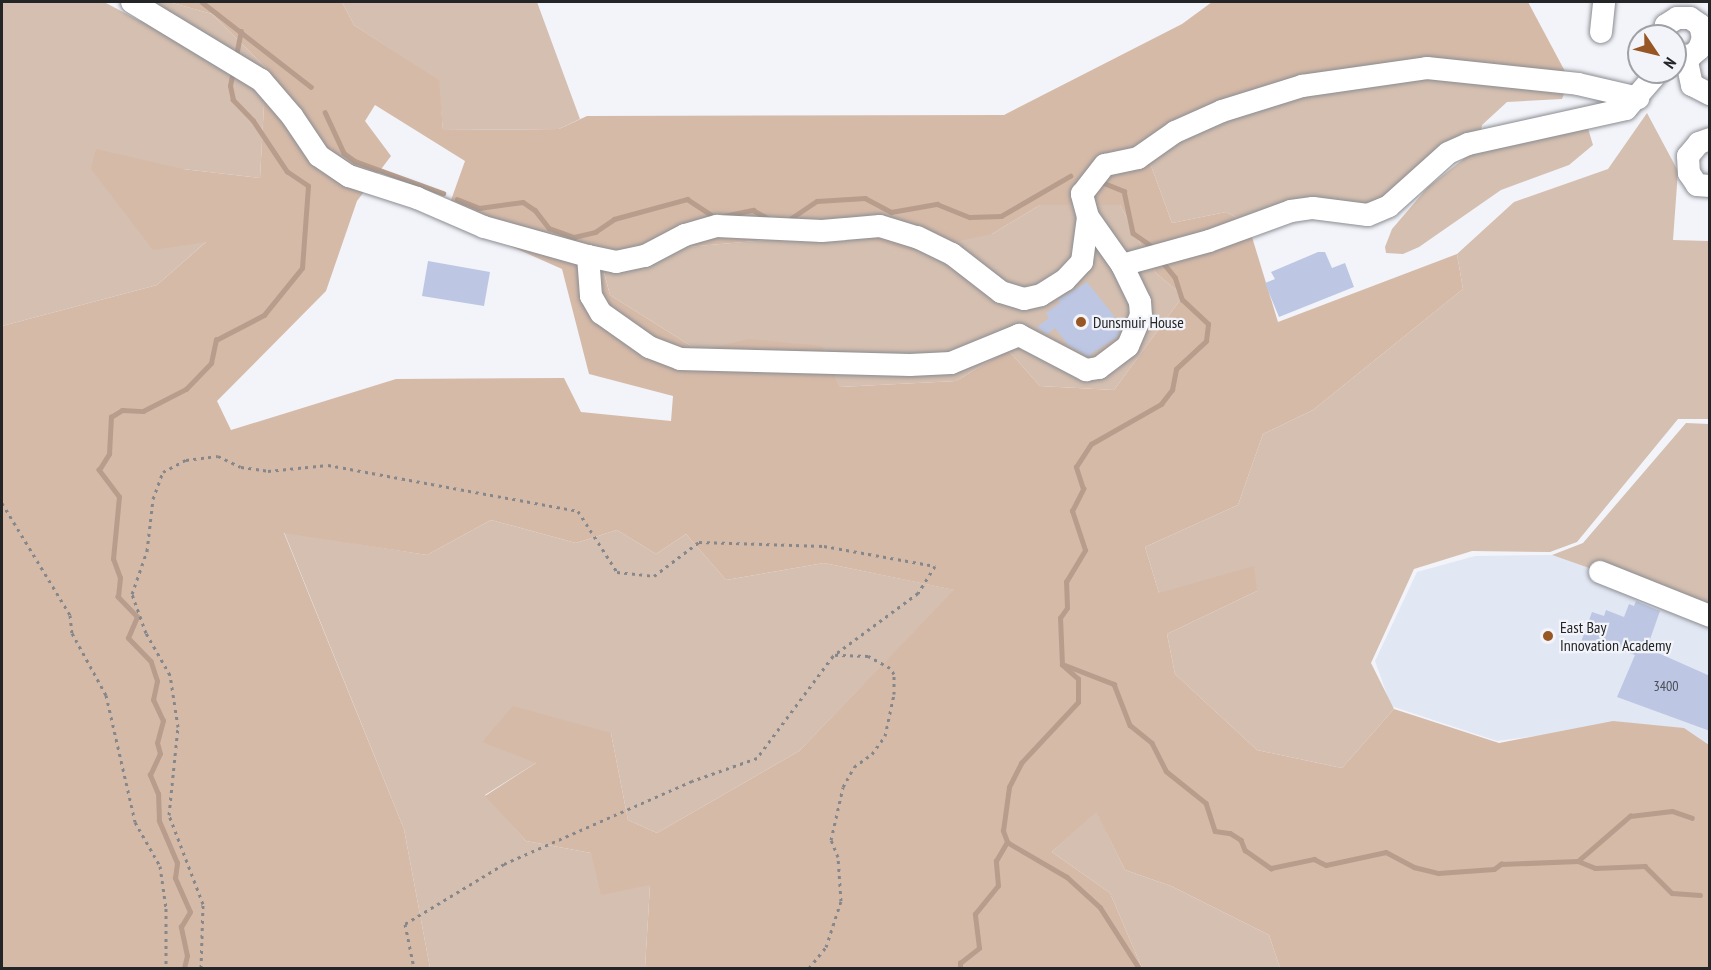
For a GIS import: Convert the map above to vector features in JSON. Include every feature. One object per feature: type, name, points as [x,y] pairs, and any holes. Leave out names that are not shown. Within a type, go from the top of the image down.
[{"type":"street","points":[[132,2],[234,60],[272,91],[319,156],[349,176],[417,198],[484,227],[588,256],[616,261],[645,256],[685,235],[717,226],[822,231],[880,226],[917,237],[952,254],[1001,292],[1024,299],[1041,295],[1065,280],[1082,262],[1088,217]]},
{"type":"street","points":[[1601,32],[1604,2]]},
{"type":"street","points":[[1669,24],[1683,9],[1700,25],[1693,51],[1692,85],[1710,94]]},
{"type":"street","points":[[588,256],[591,296],[600,313],[648,347],[680,359],[951,363],[1019,335],[1086,370],[1099,368],[1116,357],[1136,335],[1142,316],[1140,302],[1122,265],[1088,217],[1082,194],[1106,165],[1138,158],[1175,132],[1222,111],[1302,86],[1427,68],[1578,84],[1638,99]]},
{"type":"street","points":[[1122,265],[1209,241],[1291,211],[1313,208],[1368,214],[1389,206],[1448,153],[1468,144],[1626,109],[1638,99],[1649,84]]},
{"type":"street","points":[[1710,139],[1699,142],[1688,156],[1689,173],[1697,185],[1710,186]]},
{"type":"street","points":[[1019,335],[1024,299]]},
{"type":"street","points":[[1600,572],[1710,616]]},
{"type":"path","points":[[201,969],[203,904],[169,815],[178,727],[170,675],[146,633],[132,594],[147,551],[153,499],[163,472],[186,460],[218,456],[241,467],[268,471],[328,465],[578,512],[616,572],[654,576],[699,542],[824,546],[935,566],[918,593],[833,656],[757,758],[692,781],[504,864],[405,924],[414,969]]},
{"type":"path","points":[[2,503],[70,615],[72,633],[106,694],[135,822],[160,866],[166,908],[166,969]]},
{"type":"path","points":[[809,969],[826,947],[841,902],[838,856],[831,840],[843,787],[854,767],[872,754],[885,736],[894,694],[894,674],[890,668],[868,656],[833,656]]},
{"type":"shaded area","points":[[2,2],[104,2],[140,21],[153,2],[169,2],[212,14],[266,68],[260,178],[183,169],[207,241],[157,285],[2,326]]},
{"type":"shaded area","points":[[169,2],[342,2],[354,25],[439,80],[443,130],[559,129],[587,116],[1004,115],[1182,24],[1212,2],[1528,2],[1568,77],[1439,58],[1270,85],[1163,149],[1150,163],[1172,223],[1226,212],[1243,221],[1252,237],[1278,322],[1457,254],[1463,289],[1313,410],[1263,434],[1238,505],[1145,547],[1159,593],[1254,566],[1257,591],[1167,634],[1175,674],[1257,750],[1342,768],[1394,709],[1499,743],[1613,721],[1684,728],[1709,745],[1709,968],[1280,968],[1269,935],[1171,886],[1125,870],[1096,812],[1052,852],[1110,893],[1142,968],[645,968],[650,885],[601,895],[591,853],[526,841],[485,796],[536,763],[482,742],[513,706],[611,733],[628,820],[657,833],[799,751],[954,590],[824,563],[726,580],[686,534],[656,554],[617,530],[576,543],[491,520],[427,555],[284,533],[404,829],[430,968],[2,968],[2,326],[157,285],[206,242],[153,250],[91,169],[96,149],[183,169],[260,178],[266,68],[212,14]],"holes":[[[375,105],[465,161],[445,217],[562,269],[589,374],[673,396],[671,421],[581,412],[564,378],[396,379],[231,430],[217,401],[326,291],[357,201],[391,156],[365,121]],[[1040,205],[1120,205],[1156,273],[1183,296],[1114,390],[1040,386],[1008,350],[956,381],[839,387],[822,346],[749,339],[699,351],[610,295],[604,273],[686,247],[845,233],[912,251],[992,234]]]},
{"type":"shaded area","points":[[342,2],[537,2],[580,119],[559,129],[443,130],[438,80],[354,25]]},
{"type":"shaded area","points":[[1417,78],[1565,91],[1562,99],[1507,102],[1482,125],[1480,136],[1373,209],[1243,221],[1226,212],[1172,223],[1150,163],[1163,149],[1271,101]]},
{"type":"shaded area","points":[[1647,113],[1678,171],[1673,240],[1709,241],[1709,419],[1678,419],[1577,542],[1550,552],[1472,551],[1414,569],[1371,663],[1394,709],[1342,768],[1257,750],[1175,674],[1167,634],[1257,591],[1159,593],[1145,547],[1238,505],[1263,434],[1313,410],[1463,289],[1457,254],[1514,202],[1608,169]]},
{"type":"shaded area","points":[[1587,125],[1593,145],[1569,165],[1501,190],[1419,247],[1403,254],[1386,253],[1385,247],[1392,229],[1428,187],[1475,150]]},
{"type":"shaded area","points":[[1040,205],[1120,205],[1156,273],[1183,296],[1114,390],[1040,386],[1008,350],[956,381],[839,387],[699,351],[610,295],[604,272],[686,247],[846,233],[992,234]]},
{"type":"shaded area","points":[[1686,423],[1709,424],[1709,610],[1552,555],[1583,543]]},
{"type":"shaded area","points":[[491,520],[576,543],[617,530],[656,554],[686,534],[726,580],[824,563],[955,590],[799,751],[657,833],[628,820],[611,733],[536,763],[485,795],[526,841],[591,853],[650,885],[645,968],[430,968],[404,829],[284,532],[427,555]]},
{"type":"shaded area","name":"East Bay Innovation Academy","points":[[1552,555],[1709,610],[1709,758],[1592,729],[1497,741],[1391,706],[1375,661],[1417,572],[1475,556]]},
{"type":"shaded area","points":[[1096,811],[1125,870],[1171,886],[1269,935],[1280,968],[1142,968],[1110,893],[1052,852]]},
{"type":"building","points":[[1318,252],[1325,252],[1332,268],[1345,263],[1354,287],[1279,317],[1265,283],[1275,279],[1271,272]]},
{"type":"building","points":[[428,261],[490,272],[484,306],[422,296]]},
{"type":"building","name":"Dunsmuir House","points":[[1087,282],[1122,326],[1117,337],[1088,356],[1068,345],[1055,328],[1047,334],[1037,327],[1049,318],[1046,313],[1060,303],[1058,300]]},
{"type":"building","points":[[1636,601],[1660,611],[1647,648],[1710,676],[1710,731],[1617,697],[1635,655],[1599,643],[1597,648],[1581,642],[1592,612],[1604,616],[1606,610],[1624,617],[1629,604],[1634,606]]},
{"type":"waterway","points":[[202,2],[311,87]]},
{"type":"waterway","points":[[236,56],[241,31]]},
{"type":"waterway","points":[[184,968],[187,956],[181,927],[190,912],[175,878],[177,863],[159,821],[158,794],[150,775],[160,754],[157,743],[163,721],[153,700],[157,681],[151,662],[128,638],[137,617],[118,597],[120,578],[113,559],[119,497],[99,470],[109,454],[111,417],[122,410],[143,411],[186,389],[211,363],[216,340],[264,315],[302,268],[308,186],[287,172],[253,121],[233,100],[230,86],[233,70]]},
{"type":"waterway","points":[[325,112],[344,153],[355,161],[443,193]]},
{"type":"waterway","points":[[790,219],[817,201],[865,198],[891,212],[937,204],[970,217],[1001,216],[1070,176]]},
{"type":"waterway","points":[[1104,183],[1124,191],[1133,233],[1150,245]]},
{"type":"waterway","points":[[457,199],[479,208],[523,202],[535,210],[549,228],[574,237],[595,232],[614,219],[687,199],[716,218]]},
{"type":"waterway","points":[[724,216],[753,210],[769,219]]},
{"type":"waterway","points":[[960,968],[960,963],[979,948],[975,914],[998,886],[996,861],[1007,842],[1003,831],[1009,787],[1021,763],[1078,702],[1078,679],[1062,665],[1060,618],[1067,608],[1066,582],[1085,550],[1072,511],[1083,489],[1076,467],[1091,444],[1161,404],[1172,390],[1176,369],[1206,341],[1208,324],[1182,300],[1175,278],[1162,262]]},
{"type":"waterway","points":[[1065,665],[1114,684],[1130,725],[1152,743],[1166,771],[1206,803],[1215,831],[1230,833],[1241,840],[1245,850],[1271,868],[1314,859],[1326,865],[1386,852],[1414,867],[1438,873],[1494,869],[1501,864],[1578,861],[1595,868],[1645,866],[1672,893],[1700,895]]},
{"type":"waterway","points":[[1578,861],[1630,816],[1672,811],[1692,818]]},
{"type":"waterway","points":[[1007,842],[1067,877],[1100,907],[1139,968]]},
{"type":"place","name":"Dunsmuir House","points":[[1081,322]]},
{"type":"place","name":"East Bay Innovation Academy","points":[[1548,636]]}]
